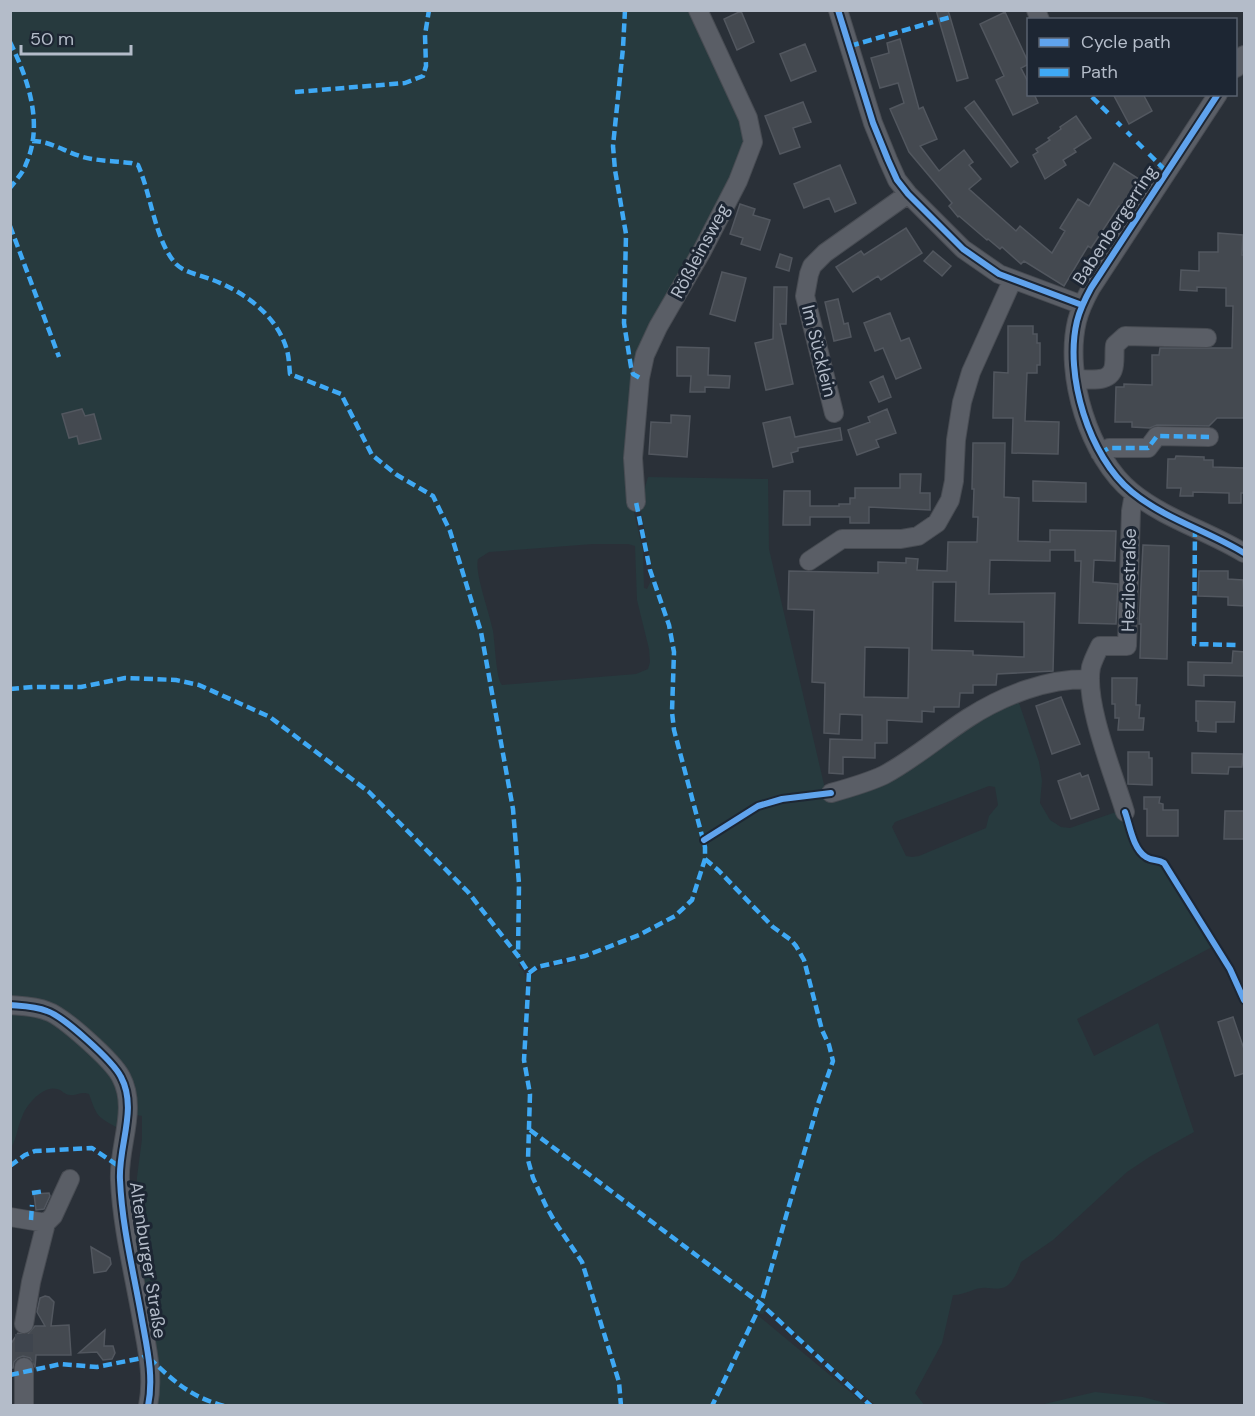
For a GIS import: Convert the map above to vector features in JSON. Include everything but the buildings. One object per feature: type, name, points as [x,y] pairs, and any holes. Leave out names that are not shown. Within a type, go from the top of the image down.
[{"type":"street","name":"Rößleinsweg","points":[[636,502],[633,458],[640,378],[645,355],[738,181],[753,142],[748,118],[698,10]]},
{"type":"street","points":[[838,10],[873,123],[897,180],[908,194],[963,249],[999,274],[1082,305]]},
{"type":"street","name":"Babenbergerring","points":[[1217,96],[1082,305],[1074,342],[1076,379],[1080,400],[1100,453],[1112,472],[1134,494],[1156,508],[1245,553]]},
{"type":"street","name":"Im Sücklein","points":[[834,413],[805,296],[809,274],[812,266],[825,252],[908,194]]},
{"type":"street","points":[[809,561],[842,539],[901,539],[918,536],[937,523],[950,500],[959,421],[971,372],[1012,280]]},
{"type":"street","points":[[1076,379],[1102,379],[1109,376],[1113,369],[1115,345],[1125,336],[1207,338]]},
{"type":"street","points":[[1100,453],[1109,447],[1148,448],[1157,436],[1209,437]]},
{"type":"street","name":"Hezilostraße","points":[[1091,673],[1100,645],[1127,646],[1131,511],[1134,494]]},
{"type":"street","points":[[831,793],[866,783],[885,774],[968,718],[990,706],[1046,684],[1091,673],[1091,702],[1125,812]]},
{"type":"street","name":"Altenburger Straße","points":[[10,1005],[48,1011],[64,1021],[114,1066],[124,1085],[127,1123],[120,1180],[149,1358],[148,1406]]},
{"type":"street","points":[[19,1327],[46,1223],[53,1216],[70,1179]]},
{"type":"street","points":[[10,1217],[46,1223]]},
{"type":"street","points":[[24,1367],[24,1401]]},
{"type":"green space","points":[[11,11],[696,11],[749,144],[659,318],[627,482],[643,551],[644,588],[647,589],[653,576],[637,490],[645,487],[648,477],[768,479],[769,549],[826,793],[783,797],[783,802],[826,796],[927,749],[1018,700],[1039,762],[1042,781],[1040,803],[1050,820],[1061,827],[1070,828],[1119,811],[1138,856],[1146,862],[1161,866],[1212,947],[1077,1019],[1094,1056],[1158,1023],[1194,1132],[1127,1172],[1053,1240],[1021,1262],[1014,1278],[1006,1287],[984,1288],[953,1295],[942,1343],[915,1393],[925,1406],[875,1405],[767,1308],[763,1314],[755,1313],[866,1405],[151,1405],[130,1222],[129,1187],[137,1181],[142,1116],[137,1115],[121,1130],[100,1116],[89,1094],[68,1095],[59,1090],[46,1090],[27,1107],[11,1148]],"holes":[[[593,544],[635,546],[637,600],[649,649],[648,669],[636,674],[502,685],[497,668],[493,631],[478,573],[478,559],[489,552]],[[989,786],[995,787],[998,805],[989,816],[986,828],[919,856],[906,856],[892,827],[895,822]],[[580,955],[570,963],[542,969],[530,978],[526,1058],[523,1060],[526,979],[518,965],[523,961],[529,969]]]},
{"type":"green space","points":[[1095,1392],[1143,1397],[1173,1405],[1040,1405]]},
{"type":"tunnel","points":[[24,1334],[24,1367]]},
{"type":"marked path","points":[[295,92],[405,83],[423,76],[426,66],[425,35],[429,10]]},
{"type":"marked path","points":[[625,10],[613,146],[626,234],[624,323],[633,374],[640,378]]},
{"type":"marked path","points":[[940,20],[951,17]]},
{"type":"marked path","points":[[850,46],[933,22]]},
{"type":"marked path","points":[[10,42],[28,86],[34,118],[34,133],[25,167],[10,188]]},
{"type":"marked path","points":[[1092,97],[1111,116]]},
{"type":"marked path","points":[[1117,122],[1121,126]]},
{"type":"marked path","points":[[1127,132],[1131,136]]},
{"type":"marked path","points":[[32,141],[89,158],[138,165],[158,230],[176,264],[188,272],[236,291],[266,314],[281,335],[286,347],[290,374],[341,394],[372,455],[397,475],[433,496],[450,531],[481,632],[513,809],[519,884],[518,956]]},
{"type":"marked path","points":[[1137,142],[1143,148]]},
{"type":"marked path","points":[[1149,154],[1167,172]]},
{"type":"marked path","points":[[10,226],[59,357]]},
{"type":"marked path","points":[[1100,453],[1109,448],[1148,448],[1157,436],[1209,437]]},
{"type":"marked path","points":[[529,973],[537,967],[585,956],[639,935],[675,916],[692,900],[705,859],[705,847],[674,730],[672,712],[674,652],[669,625],[650,570],[636,502]]},
{"type":"marked path","points":[[1195,528],[1194,644],[1236,645]]},
{"type":"marked path","points":[[10,689],[81,687],[125,678],[176,680],[199,685],[270,717],[369,792],[468,892],[529,973]]},
{"type":"marked path","points":[[705,859],[773,927],[796,946],[804,960],[822,1030],[833,1061],[818,1104],[761,1304],[712,1406]]},
{"type":"marked path","points":[[529,973],[524,1060],[530,1094],[528,1160],[533,1178],[546,1206],[582,1262],[619,1382],[621,1406]]},
{"type":"marked path","points":[[530,1130],[761,1304],[871,1406]]},
{"type":"marked path","points":[[10,1166],[35,1151],[92,1148],[120,1167]]},
{"type":"marked path","points":[[32,1193],[45,1191]]},
{"type":"marked path","points":[[31,1220],[32,1205]]},
{"type":"marked path","points":[[10,1375],[61,1364],[97,1367],[142,1358],[148,1354]]},
{"type":"marked path","points":[[149,1358],[192,1393],[224,1406]]},
{"type":"cycle path","points":[[838,10],[873,123],[897,180],[908,194],[963,249],[999,274],[1082,305]]},
{"type":"cycle path","points":[[1217,96],[1089,292],[1077,321],[1074,366],[1077,390],[1092,437],[1103,458],[1117,477],[1132,492],[1158,510],[1244,553]]},
{"type":"cycle path","points":[[704,840],[758,806],[782,799],[831,793]]},
{"type":"cycle path","points":[[1125,812],[1138,849],[1146,857],[1164,863],[1230,969],[1244,1000]]},
{"type":"cycle path","points":[[10,1005],[42,1009],[64,1021],[108,1061],[121,1077],[126,1089],[128,1115],[120,1167],[121,1198],[149,1363],[148,1406]]}]
